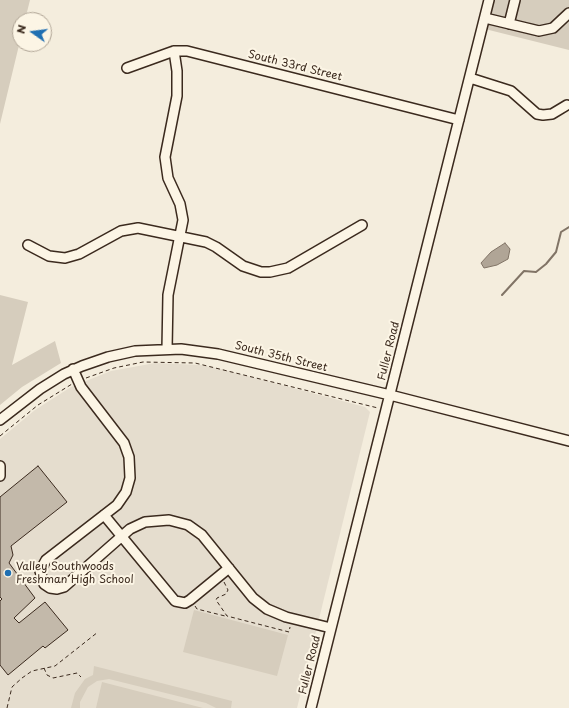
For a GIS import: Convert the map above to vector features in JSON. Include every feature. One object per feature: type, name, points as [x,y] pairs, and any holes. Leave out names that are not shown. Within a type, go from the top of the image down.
[{"type":"street","name":"Fuller Road","points":[[312,708],[489,0]]},
{"type":"street","points":[[509,24],[515,0]]},
{"type":"street","points":[[484,18],[539,31],[548,30],[558,24],[569,13]]},
{"type":"street","points":[[166,349],[168,295],[183,220],[182,212],[168,178],[165,158],[165,148],[177,96],[177,71],[174,51]]},
{"type":"street","name":"South 33rd Street","points":[[127,68],[174,51],[186,51],[458,120]]},
{"type":"street","points":[[470,78],[511,91],[533,112],[543,115],[552,114],[567,105]]},
{"type":"street","points":[[28,245],[49,256],[65,258],[79,254],[115,234],[130,228],[146,229],[211,244],[243,266],[252,270],[270,272],[292,265],[362,225]]},
{"type":"street","name":"South 35th Street","points":[[0,420],[40,389],[72,370],[117,355],[166,349],[207,352],[390,395],[569,441]]},
{"type":"street","points":[[72,370],[78,381],[124,443],[129,457],[130,473],[126,492],[117,505],[46,560],[40,572],[44,584],[58,590],[64,587],[122,536],[139,524],[161,519],[188,525],[202,535],[253,598],[271,611],[286,617],[331,628]]},
{"type":"street","points":[[0,466],[0,476]]},
{"type":"street","points":[[104,515],[175,601],[181,603],[190,600],[229,568]]},
{"type":"path","points":[[0,436],[44,401],[78,381],[103,372],[143,362],[195,363],[378,408]]},
{"type":"path","points":[[222,580],[228,590],[226,594],[217,598],[216,600],[227,616]]},
{"type":"path","points":[[194,604],[197,609],[289,632],[290,627]]},
{"type":"path","points":[[8,708],[12,687],[32,671],[55,666],[60,663],[98,632]]},
{"type":"path","points":[[44,668],[47,674],[53,678],[77,674],[81,678]]},
{"type":"shaded area","points":[[0,0],[30,0],[27,12],[12,12],[12,52],[17,52],[0,124]]},
{"type":"shaded area","points":[[493,0],[569,0],[569,50],[485,29]]},
{"type":"shaded area","points":[[505,243],[510,249],[508,259],[497,265],[484,268],[481,263],[491,252]]},
{"type":"shaded area","points":[[0,295],[28,302],[12,365],[55,341],[61,363],[22,387],[0,405]]},
{"type":"shaded area","points":[[155,363],[200,365],[221,369],[365,407],[370,412],[297,708],[0,708],[0,439],[35,410],[71,387],[111,371]]},
{"type":"shaded area","points":[[194,610],[288,635],[277,676],[183,652]]},
{"type":"shaded area","points":[[94,666],[232,701],[231,708],[216,708],[206,703],[109,679],[97,681],[88,687],[80,702],[80,708],[71,708],[75,693],[85,679],[93,675]]},
{"type":"shaded area","points":[[102,682],[203,708],[96,708]]},
{"type":"building","name":"Valley Southwoods Freshman High School","points":[[38,466],[67,502],[11,546],[13,555],[9,563],[35,598],[14,618],[19,623],[45,602],[68,630],[45,648],[43,646],[8,675],[0,665],[0,601],[2,599],[0,597],[0,497]]},
{"type":"waterway","points":[[502,295],[524,271],[536,272],[546,264],[556,252],[561,232],[569,227]]},
{"type":"place","name":"Valley Southwoods Freshman High School","points":[[8,573]]}]
